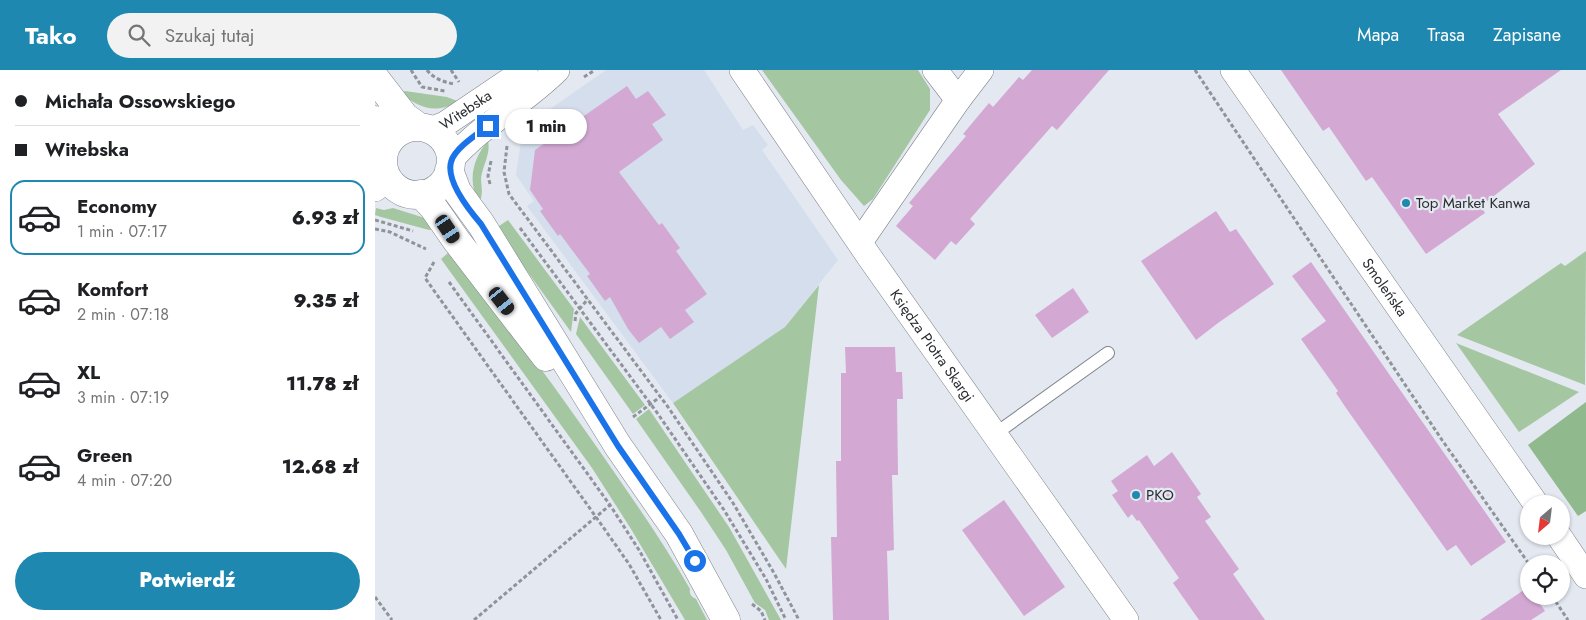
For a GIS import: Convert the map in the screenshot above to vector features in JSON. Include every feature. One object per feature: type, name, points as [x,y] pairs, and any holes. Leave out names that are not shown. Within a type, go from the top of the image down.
[{"type":"street","name":"Witebska","points":[[425,129],[445,124],[525,70]]},
{"type":"street","name":"Witebska","points":[[450,165],[465,143],[498,132],[557,70]]},
{"type":"street","name":"Księdza Piotra Skargi","points":[[742,70],[870,258],[1127,620]]},
{"type":"street","points":[[935,70],[958,100]]},
{"type":"street","points":[[860,242],[958,100],[981,70]]},
{"type":"street","name":"Smoleńska","points":[[1233,70],[1530,495]]},
{"type":"street","points":[[375,78],[405,117],[437,134],[447,145],[457,191],[481,224],[618,446],[679,534],[726,620]]},
{"type":"street","points":[[375,120],[382,133],[385,149],[382,184],[414,195],[421,194],[434,190],[444,182],[450,165]]},
{"type":"street","points":[[385,149],[389,142],[403,130],[425,129]]},
{"type":"street","points":[[421,194],[433,207],[525,332],[618,446]]},
{"type":"street","points":[[1565,545],[1586,576]]},
{"type":"lane","points":[[995,434],[1108,353]]},
{"type":"path","points":[[411,70],[422,86],[459,94],[465,97],[471,105]]},
{"type":"path","points":[[427,70],[431,75],[445,82],[461,85],[451,70]]},
{"type":"path","points":[[1195,70],[1442,440],[1523,555]]},
{"type":"path","points":[[491,188],[488,176],[495,147],[495,135],[498,132]]},
{"type":"path","points":[[498,132],[509,194],[668,407],[728,495],[799,620]]},
{"type":"path","points":[[517,224],[658,414],[719,502],[766,579],[786,620]]},
{"type":"path","points":[[375,229],[390,232],[428,250]]},
{"type":"path","points":[[435,254],[434,262],[425,278],[629,564],[661,620]]},
{"type":"path","points":[[434,262],[439,270]]},
{"type":"path","points":[[445,277],[610,505],[639,550],[678,620]]},
{"type":"path","points":[[474,620],[610,505]]},
{"type":"path","points":[[375,597],[392,620]]},
{"type":"path","points":[[1558,605],[1569,620]]},
{"type":"shaded area","points":[[606,70],[704,70],[743,130],[753,125],[768,145],[762,150],[838,260],[785,327],[673,403],[527,206],[534,201],[516,175],[523,128]]},
{"type":"green space","points":[[762,70],[918,70],[930,89],[930,110],[873,199],[864,206],[841,180]]},
{"type":"green space","points":[[405,91],[447,97],[460,102],[443,108],[429,108],[408,99],[401,93]]},
{"type":"green space","points":[[488,141],[489,146],[481,178],[482,193],[479,202],[473,186],[473,170],[475,162]]},
{"type":"green space","points":[[376,208],[384,210],[393,208],[428,219],[435,229],[429,230],[375,215]]},
{"type":"green space","points":[[508,220],[574,309],[571,332],[496,228]]},
{"type":"green space","points":[[1586,251],[1585,385],[1457,335],[1561,263],[1565,266]]},
{"type":"green space","points":[[448,253],[505,322],[577,418],[656,533],[707,620],[685,620],[592,468],[441,259]]},
{"type":"green space","points":[[819,285],[786,569],[673,403],[785,327]]},
{"type":"green space","points":[[580,317],[645,405],[633,414],[576,334]]},
{"type":"green space","points":[[1456,343],[1579,392],[1519,432]]},
{"type":"green space","points":[[1586,402],[1586,511],[1578,516],[1570,505],[1570,495],[1563,495],[1528,445]]},
{"type":"green space","points":[[649,409],[729,527],[781,620],[769,620],[765,610],[755,603],[726,550],[636,419]]},
{"type":"building","points":[[1032,70],[1109,70],[1057,130],[1052,126],[970,219],[975,224],[956,245],[951,241],[935,260],[896,226],[913,206],[909,203],[966,136],[963,134],[989,103],[993,107],[1019,77],[1023,80]]},
{"type":"building","points":[[1281,70],[1561,70],[1498,114],[1535,164],[1481,206],[1485,213],[1426,254],[1372,177],[1366,181],[1329,127],[1323,131]]},
{"type":"building","points":[[627,86],[636,99],[648,91],[666,115],[652,124],[663,140],[619,172],[659,225],[662,223],[680,248],[676,251],[707,294],[685,310],[694,322],[670,339],[661,327],[639,343],[628,329],[610,297],[605,301],[587,276],[590,274],[540,211],[543,209],[530,190],[535,150]]},
{"type":"building","points":[[1216,211],[1230,232],[1236,229],[1274,284],[1196,340],[1141,261]]},
{"type":"building","points":[[1311,262],[1506,542],[1471,566],[1456,545],[1447,551],[1346,408],[1336,393],[1338,391],[1301,339],[1326,321],[1292,276]]},
{"type":"building","points":[[1073,288],[1089,312],[1052,338],[1035,315]]},
{"type":"building","points":[[845,347],[895,347],[896,372],[902,372],[903,399],[897,399],[898,475],[892,475],[894,550],[887,551],[889,620],[833,620],[831,537],[837,537],[836,461],[841,461],[841,373],[846,373]]},
{"type":"building","points":[[1172,452],[1201,494],[1197,497],[1211,517],[1205,521],[1239,569],[1233,574],[1265,620],[1199,620],[1173,583],[1179,578],[1139,520],[1137,521],[1132,514],[1128,518],[1112,495],[1118,491],[1111,481],[1147,455],[1154,466]]},
{"type":"building","points":[[1004,500],[1065,587],[1024,616],[962,530]]},
{"type":"building","points":[[1520,592],[1520,605],[1541,605],[1545,611],[1531,620],[1480,620]]},
{"type":"place","name":"Top Market Kanwa","points":[[1406,203]]},
{"type":"place","name":"PKO","points":[[1136,495]]},
{"type":"route","points":[[488,126],[465,143],[451,160],[449,170],[457,191],[481,224],[618,446],[679,534],[695,561]]}]
